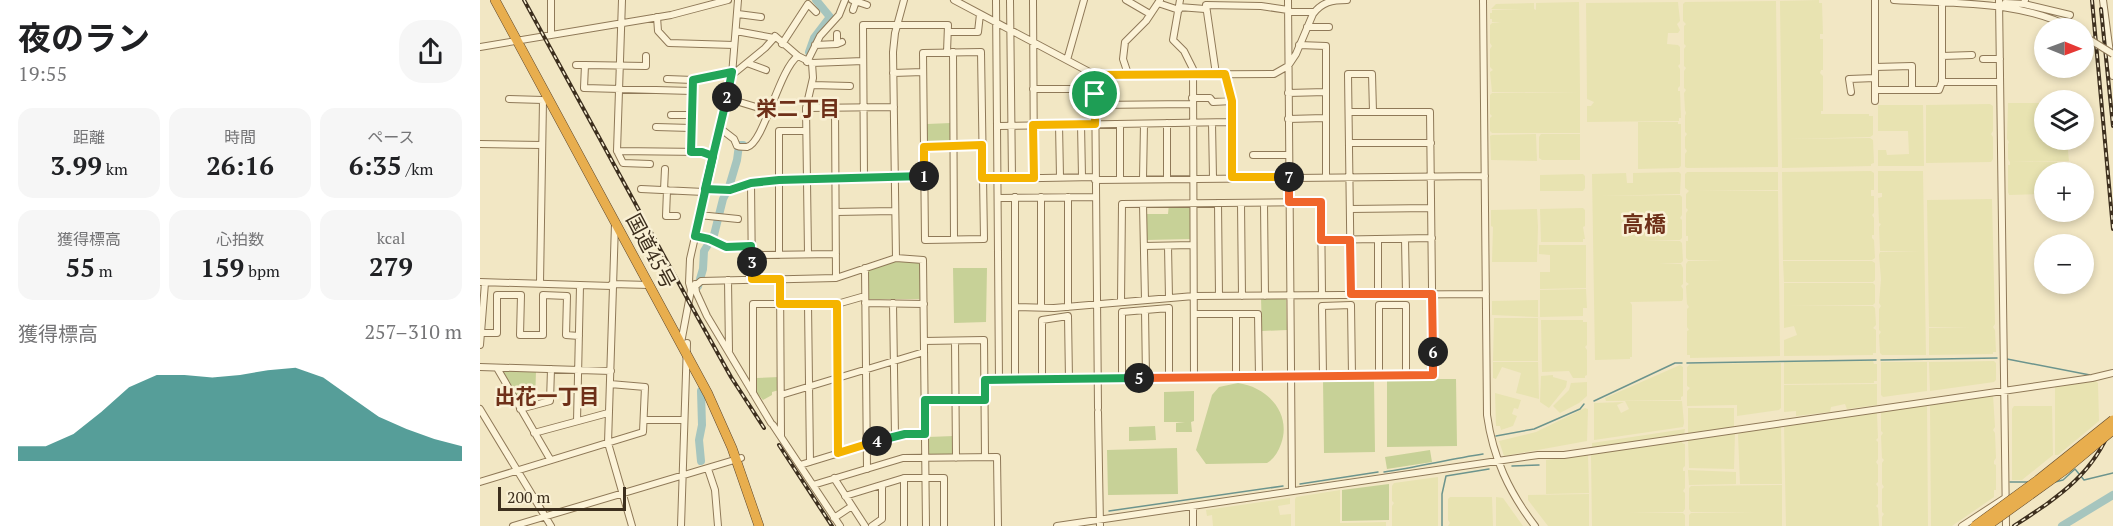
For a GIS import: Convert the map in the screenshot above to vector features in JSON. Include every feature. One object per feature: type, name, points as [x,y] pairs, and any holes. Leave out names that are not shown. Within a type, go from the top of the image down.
[{"type":"highway","name":"国道45号","points":[[495,0],[520,40],[684,343]]},
{"type":"highway","name":"国道45号","points":[[502,0],[520,40],[649,285],[722,409],[759,526]]},
{"type":"highway","points":[[1975,526],[2086,443],[2113,419]]},
{"type":"highway","points":[[1988,526],[2113,431]]},
{"type":"highway","name":"国道45号","points":[[739,459],[765,526]]},
{"type":"street","points":[[551,0],[551,35]]},
{"type":"street","points":[[622,0],[617,151],[623,163],[650,164]]},
{"type":"street","points":[[480,47],[621,24],[728,0]]},
{"type":"street","points":[[738,0],[732,73],[690,259],[689,284],[752,279],[836,278],[896,258],[923,260],[926,526]]},
{"type":"street","points":[[808,254],[806,108],[812,85],[810,62],[820,36],[839,15],[845,0]]},
{"type":"street","points":[[896,258],[893,43],[904,0]]},
{"type":"street","points":[[954,0],[1095,75],[1274,74],[1288,66],[1314,12],[1323,2],[1347,0]]},
{"type":"street","points":[[996,0],[999,380]]},
{"type":"street","points":[[1010,0],[1012,178]]},
{"type":"street","points":[[1033,0],[1034,178]]},
{"type":"street","points":[[1067,60],[1084,0]]},
{"type":"street","points":[[1128,0],[1150,14]]},
{"type":"street","points":[[1288,0],[1292,491]]},
{"type":"street","points":[[1483,0],[1488,415],[1490,435],[1497,461],[1510,489],[1535,526]]},
{"type":"street","points":[[1875,0],[1875,101]]},
{"type":"street","points":[[1894,0],[1972,1],[2001,4],[2049,18]]},
{"type":"street","points":[[2103,0],[2110,25],[2113,76]]},
{"type":"street","points":[[853,10],[854,1],[867,5]]},
{"type":"street","points":[[1128,75],[1123,59],[1125,42],[1159,2],[1205,9]]},
{"type":"street","points":[[1875,90],[1939,90],[1942,82],[1942,2]]},
{"type":"street","points":[[2001,4],[2024,2],[2070,15]]},
{"type":"street","points":[[782,44],[808,4],[816,12]]},
{"type":"street","points":[[1216,74],[1206,4],[1261,6],[1288,11],[1314,12]]},
{"type":"street","points":[[2001,4],[2006,526]]},
{"type":"street","points":[[1179,6],[1173,40],[1189,59],[1193,75],[1194,378]]},
{"type":"street","points":[[738,14],[761,17]]},
{"type":"street","points":[[948,32],[978,32],[980,14]]},
{"type":"street","points":[[657,17],[658,32],[669,43],[734,45]]},
{"type":"street","points":[[864,178],[863,25],[948,25],[954,239]]},
{"type":"street","points":[[1307,27],[1329,27]]},
{"type":"street","points":[[736,31],[774,38],[775,36],[798,56],[810,62],[863,61]]},
{"type":"street","points":[[815,45],[839,43],[837,34]]},
{"type":"street","points":[[667,79],[693,80],[732,73],[765,48],[774,38]]},
{"type":"street","points":[[2094,42],[2113,54]]},
{"type":"street","points":[[1288,46],[1326,46],[1326,177]]},
{"type":"street","points":[[981,52],[984,239],[925,240],[923,53],[997,51]]},
{"type":"street","points":[[576,65],[646,66],[646,56]]},
{"type":"street","points":[[721,129],[734,139],[739,147],[751,145],[762,127],[786,68],[798,56]]},
{"type":"street","points":[[1942,56],[1972,56]]},
{"type":"street","points":[[1983,59],[2000,58]]},
{"type":"street","points":[[747,63],[766,70]]},
{"type":"street","points":[[585,64],[584,87],[692,91]]},
{"type":"street","points":[[1875,67],[1912,66],[1912,90]]},
{"type":"street","points":[[893,73],[923,72]]},
{"type":"street","points":[[1225,74],[1232,101],[1232,177]]},
{"type":"street","points":[[1351,294],[1348,74],[1372,74],[1372,112]]},
{"type":"street","points":[[1095,75],[1100,523]]},
{"type":"street","points":[[1851,92],[1849,79],[1875,78]]},
{"type":"street","points":[[691,152],[693,80]]},
{"type":"street","points":[[1942,82],[2000,82]]},
{"type":"street","points":[[812,85],[850,86]]},
{"type":"street","points":[[1033,89],[1115,93]]},
{"type":"street","points":[[1288,93],[1326,92]]},
{"type":"street","points":[[726,98],[769,111]]},
{"type":"street","points":[[1095,105],[1192,101],[1210,98],[1213,102],[1232,101]]},
{"type":"street","points":[[509,99],[543,100],[540,284]]},
{"type":"street","points":[[806,108],[894,106]]},
{"type":"street","points":[[835,108],[836,278]]},
{"type":"street","points":[[985,380],[1433,375],[1430,112],[1349,112]]},
{"type":"street","points":[[671,115],[691,116]]},
{"type":"street","points":[[1288,119],[1325,118]]},
{"type":"street","points":[[998,126],[1231,122]]},
{"type":"street","points":[[1167,123],[1167,178]]},
{"type":"street","points":[[1212,123],[1213,178]]},
{"type":"street","points":[[1059,124],[1060,177]]},
{"type":"street","points":[[1082,124],[1082,177]]},
{"type":"street","points":[[1120,124],[1120,179]]},
{"type":"street","points":[[1143,179],[1144,124]]},
{"type":"street","points":[[656,128],[691,128]]},
{"type":"street","points":[[779,255],[779,131],[807,131]]},
{"type":"street","points":[[1349,143],[1431,143]]},
{"type":"street","points":[[480,144],[542,145]]},
{"type":"street","points":[[924,147],[982,145]]},
{"type":"street","points":[[617,151],[702,152],[713,156]]},
{"type":"street","points":[[1253,155],[1289,155]]},
{"type":"street","points":[[664,169],[666,216],[677,216]]},
{"type":"street","points":[[982,178],[1485,176]]},
{"type":"street","points":[[641,189],[705,191],[728,190],[751,183],[779,180],[924,177]]},
{"type":"street","points":[[751,183],[752,279]]},
{"type":"street","points":[[1015,197],[1015,380]]},
{"type":"street","points":[[1041,197],[1041,307]]},
{"type":"street","points":[[1068,197],[1068,307]]},
{"type":"street","points":[[999,198],[1096,197]]},
{"type":"street","points":[[1122,302],[1122,204],[1321,202],[1322,295]]},
{"type":"street","points":[[1218,203],[1219,296]]},
{"type":"street","points":[[1241,203],[1242,296]]},
{"type":"street","points":[[1264,203],[1265,296]]},
{"type":"street","points":[[1143,204],[1145,300]]},
{"type":"street","points":[[1350,209],[1431,208]]},
{"type":"street","points":[[836,212],[896,211]]},
{"type":"street","points":[[699,215],[738,219]]},
{"type":"street","points":[[615,220],[608,443],[632,526]]},
{"type":"street","points":[[695,236],[726,247],[751,246]]},
{"type":"street","points":[[1405,238],[1406,294]]},
{"type":"street","points":[[1321,240],[1432,238]]},
{"type":"street","points":[[1378,239],[1378,295]]},
{"type":"street","points":[[1144,246],[1193,245]]},
{"type":"street","points":[[1168,246],[1169,298]]},
{"type":"street","points":[[752,255],[836,254]]},
{"type":"street","points":[[865,268],[867,469]]},
{"type":"street","points":[[780,279],[781,436]]},
{"type":"street","points":[[728,280],[729,354]]},
{"type":"street","points":[[480,345],[483,283],[580,286],[649,285]]},
{"type":"street","points":[[681,526],[684,343],[696,284]]},
{"type":"street","points":[[696,284],[696,292],[707,316],[729,354],[772,424],[840,526]]},
{"type":"street","points":[[577,422],[580,286]]},
{"type":"street","points":[[1015,307],[1068,307],[1194,296],[1486,294]]},
{"type":"street","points":[[481,333],[497,333],[497,295],[521,295],[520,334],[543,335],[543,295],[567,296],[566,335],[579,336]]},
{"type":"street","points":[[753,393],[753,304],[837,304],[865,299],[924,304]]},
{"type":"street","points":[[893,303],[895,436]]},
{"type":"street","points":[[808,304],[810,462]]},
{"type":"street","points":[[837,304],[838,453]]},
{"type":"street","points":[[1323,376],[1322,306],[1351,305],[1352,376]]},
{"type":"street","points":[[1379,376],[1379,305],[1406,305],[1406,375]]},
{"type":"street","points":[[1122,378],[1122,312],[1169,308],[1169,378]]},
{"type":"street","points":[[1145,310],[1146,378]]},
{"type":"street","points":[[1195,314],[1258,314],[1259,377]]},
{"type":"street","points":[[1236,314],[1236,377]]},
{"type":"street","points":[[1042,380],[1042,320],[1068,316],[1069,380]]},
{"type":"street","points":[[924,341],[984,340],[985,457]]},
{"type":"street","points":[[955,341],[956,458]]},
{"type":"street","points":[[781,395],[924,352]]},
{"type":"street","points":[[480,367],[611,371]]},
{"type":"street","points":[[497,368],[550,459]]},
{"type":"street","points":[[520,409],[550,401],[552,369]]},
{"type":"street","points":[[1057,526],[1100,523],[1292,491],[1538,455],[1564,455],[2092,378],[2113,373]]},
{"type":"street","points":[[480,482],[643,432],[645,387],[610,384]]},
{"type":"street","points":[[925,400],[985,400]]},
{"type":"street","points":[[480,409],[551,526]]},
{"type":"street","points":[[534,433],[608,413]]},
{"type":"street","points":[[645,420],[684,420]]},
{"type":"street","points":[[800,465],[895,436],[925,434]]},
{"type":"street","points":[[813,485],[903,458],[997,457],[998,526]]},
{"type":"street","points":[[513,526],[739,459]]},
{"type":"street","points":[[708,468],[715,490],[718,526]]},
{"type":"street","points":[[834,478],[865,526]]},
{"type":"street","points":[[904,478],[904,526]]},
{"type":"street","points":[[845,496],[904,478],[944,478],[945,526]]},
{"type":"street","points":[[872,526],[882,519],[882,485]]},
{"type":"street","points":[[1962,526],[2006,498]]},
{"type":"street","points":[[1193,506],[1193,526]]},
{"type":"street","points":[[834,518],[852,507]]},
{"type":"shaded area","points":[[1819,0],[1819,3],[1822,3],[1823,34],[1820,34],[1820,39],[1823,39],[1823,70],[1820,73],[1823,76],[1823,111],[1821,114],[1869,114],[1873,116],[1873,135],[1870,137],[1788,139],[1870,138],[1873,140],[1874,163],[1871,166],[1782,168],[1780,1]]},
{"type":"shaded area","points":[[1776,1],[1778,167],[1685,167],[1687,151],[1685,137],[1687,134],[1685,132],[1684,49],[1686,46],[1684,26],[1686,24],[1683,21],[1683,4],[1685,2]]},
{"type":"shaded area","points":[[1579,2],[1580,92],[1492,92],[1490,25],[1501,22],[1492,22],[1490,13],[1492,10],[1522,9],[1491,9],[1496,4],[1534,3],[1536,10],[1536,3]]},
{"type":"shaded area","points":[[1678,2],[1680,21],[1677,24],[1680,30],[1678,33],[1668,33],[1667,44],[1680,47],[1678,91],[1680,91],[1681,118],[1679,121],[1587,122],[1587,106],[1591,106],[1594,102],[1587,99],[1586,3]]},
{"type":"shaded area","points":[[1580,92],[1580,133],[1492,133],[1490,131],[1492,116],[1490,114],[1490,95],[1492,93]]},
{"type":"shaded area","points":[[2008,103],[2034,103],[2034,150],[2068,150],[2069,161],[2011,162],[2034,162],[2034,194],[2009,195],[2008,165],[2010,162],[2007,139]]},
{"type":"shaded area","points":[[1990,104],[1993,106],[1991,134],[1993,159],[1991,162],[1926,163],[1926,105]]},
{"type":"shaded area","points":[[1878,105],[1923,105],[1924,166],[1878,166],[1878,150],[1886,150],[1887,155],[1909,154],[1908,131],[1878,131]]},
{"type":"shaded area","points":[[1638,122],[1678,122],[1681,124],[1681,166],[1679,168],[1638,169]]},
{"type":"shaded area","points":[[1536,134],[1537,161],[1491,160],[1490,136]]},
{"type":"shaded area","points":[[1541,134],[1580,134],[1580,160],[1542,160],[1539,158]]},
{"type":"shaded area","points":[[1871,171],[1874,173],[1874,190],[1871,190],[1871,196],[1874,196],[1872,215],[1874,235],[1872,238],[1875,258],[1872,260],[1783,260],[1782,172]]},
{"type":"shaded area","points":[[1878,171],[1923,171],[1926,355],[1882,355],[1880,353],[1880,252],[1920,251],[1880,251],[1879,227],[1881,224],[1879,223],[1878,198],[1882,197],[1882,193],[1878,193]]},
{"type":"shaded area","points":[[1679,172],[1681,174],[1680,194],[1600,196],[1680,195],[1682,197],[1680,218],[1682,238],[1680,240],[1642,241],[1680,241],[1682,243],[1683,261],[1681,263],[1659,264],[1681,264],[1683,299],[1682,301],[1630,302],[1632,305],[1632,357],[1630,359],[1595,360],[1592,174],[1626,173],[1627,183],[1633,183],[1633,173]]},
{"type":"shaded area","points":[[1687,172],[1778,172],[1778,190],[1696,191],[1778,191],[1780,356],[1690,358],[1690,355],[1687,355],[1687,331],[1689,330],[1687,309],[1689,307],[1686,286],[1689,284],[1686,282],[1686,264],[1688,261],[1724,260],[1688,260],[1686,258],[1688,236],[1686,236],[1686,213],[1688,210],[1686,194],[1689,191],[1685,188]]},
{"type":"shaded area","points":[[1583,174],[1585,188],[1583,191],[1540,191],[1540,175]]},
{"type":"shaded area","points":[[1992,199],[1995,324],[1993,327],[1996,352],[1993,354],[1929,355],[1929,328],[1970,327],[1929,327],[1927,200]]},
{"type":"shaded area","points":[[1583,208],[1585,210],[1585,226],[1583,227],[1585,239],[1583,242],[1541,242],[1540,209]]},
{"type":"shaded area","points":[[1537,209],[1537,262],[1492,262],[1491,210]]},
{"type":"shaded area","points":[[1539,245],[1586,245],[1586,288],[1540,289],[1540,272],[1550,272],[1550,255],[1539,254]]},
{"type":"shaded area","points":[[1783,261],[1872,261],[1875,263],[1875,280],[1873,282],[1784,282]]},
{"type":"shaded area","points":[[1784,283],[1873,283],[1875,303],[1873,305],[1788,305],[1873,306],[1875,308],[1876,325],[1873,328],[1876,330],[1876,353],[1873,355],[1784,356],[1784,340],[1797,335],[1794,326],[1784,328]]},
{"type":"shaded area","points":[[1586,289],[1587,308],[1583,308],[1583,316],[1540,317],[1540,290]]},
{"type":"shaded area","points":[[1538,300],[1538,317],[1492,315],[1492,301]]},
{"type":"shaded area","points":[[1494,318],[1538,318],[1538,361],[1493,361]]},
{"type":"shaded area","points":[[1541,320],[1583,320],[1587,322],[1587,345],[1585,347],[1587,375],[1585,378],[1573,378],[1569,371],[1542,372]]},
{"type":"shaded area","points":[[1873,361],[1877,364],[1877,381],[1874,383],[1784,384],[1784,362]]},
{"type":"shaded area","points":[[1994,361],[1996,380],[1994,382],[1930,391],[1929,362]]},
{"type":"shaded area","points":[[1493,362],[1538,362],[1539,399],[1516,393],[1521,373],[1502,367],[1496,379],[1493,378]]},
{"type":"shaded area","points":[[1881,362],[1927,362],[1927,391],[1883,397],[1881,395]]},
{"type":"shaded area","points":[[1781,363],[1781,408],[1779,410],[1737,416],[1737,405],[1687,406],[1687,391],[1690,388],[1687,386],[1687,367],[1690,364]]},
{"type":"shaded area","points":[[1680,365],[1683,367],[1681,400],[1606,401],[1605,398]]},
{"type":"shaded area","points":[[1553,375],[1553,377],[1567,381],[1566,387],[1549,408],[1540,402],[1541,376]]},
{"type":"shaded area","points":[[2096,381],[2098,383],[2099,421],[2058,455],[2055,455],[2055,387]]},
{"type":"shaded area","points":[[1587,382],[1587,396],[1579,403],[1560,413],[1553,406],[1569,390],[1571,383]]},
{"type":"shaded area","points":[[1877,384],[1877,405],[1847,409],[1845,404],[1831,407],[1830,412],[1796,416],[1796,411],[1784,412],[1784,385]]},
{"type":"shaded area","points":[[1495,393],[1521,400],[1518,409],[1514,408],[1512,414],[1517,416],[1513,426],[1501,430],[1500,426],[1496,426]]},
{"type":"shaded area","points":[[1993,395],[1996,458],[1994,461],[1996,490],[1994,490],[1994,497],[1952,526],[1931,526],[1930,404]]},
{"type":"shaded area","points":[[1625,401],[1682,401],[1683,427],[1594,440],[1594,403],[1624,402],[1617,405],[1621,413],[1629,409]]},
{"type":"shaded area","points":[[1927,405],[1928,526],[1882,526],[1884,514],[1882,512],[1882,489],[1884,487],[1882,463],[1884,460],[1882,458],[1881,412]]},
{"type":"shaded area","points":[[2014,406],[2052,406],[2053,455],[2022,480],[2012,480],[2012,409]]},
{"type":"shaded area","points":[[1585,408],[1588,409],[1587,441],[1504,456],[1499,441],[1536,432]]},
{"type":"shaded area","points":[[1688,408],[1734,408],[1734,427],[1688,434]]},
{"type":"shaded area","points":[[1876,412],[1878,504],[1876,506],[1879,526],[1786,526],[1784,425]]},
{"type":"shaded area","points":[[1781,426],[1782,484],[1740,484],[1738,435],[1740,431]]},
{"type":"shaded area","points":[[1685,429],[1684,435],[1592,449],[1592,443]]},
{"type":"shaded area","points":[[1735,432],[1734,469],[1689,468],[1688,439]]},
{"type":"shaded area","points":[[1682,440],[1685,444],[1683,471],[1685,471],[1685,488],[1683,491],[1685,509],[1683,512],[1629,513],[1683,513],[1685,526],[1592,526],[1591,454]]},
{"type":"shaded area","points":[[1588,455],[1589,493],[1546,494],[1546,460]]},
{"type":"shaded area","points":[[1688,470],[1736,472],[1736,484],[1689,485]]},
{"type":"shaded area","points":[[1438,477],[1438,526],[1392,526],[1394,503],[1392,486],[1394,483]]},
{"type":"shaded area","points":[[1782,485],[1782,526],[1689,526],[1691,513],[1755,512],[1691,512],[1689,488],[1691,486]]},
{"type":"shaded area","points":[[1340,490],[1340,523],[1386,522],[1386,526],[1295,526],[1296,497]]},
{"type":"shaded area","points":[[1589,494],[1589,526],[1548,526],[1528,500],[1528,495]]},
{"type":"shaded area","points":[[1450,497],[1492,497],[1493,526],[1448,526],[1450,523],[1448,499]]},
{"type":"shaded area","points":[[1496,497],[1503,498],[1523,526],[1496,526]]},
{"type":"shaded area","points":[[1290,498],[1290,504],[1278,506],[1280,515],[1291,514],[1291,526],[1213,526],[1212,515],[1207,516],[1206,510]]},
{"type":"green space","points":[[951,123],[952,143],[929,146],[927,124]]},
{"type":"green space","points":[[1169,204],[1190,204],[1191,239],[1147,240],[1147,214],[1168,214]]},
{"type":"green space","points":[[896,261],[920,262],[920,299],[868,299],[868,270]]},
{"type":"green space","points":[[953,268],[987,268],[986,322],[954,323]]},
{"type":"green space","points":[[1284,297],[1287,330],[1262,331],[1261,298]]},
{"type":"green space","points":[[505,370],[536,371],[535,403],[521,405],[503,374]]},
{"type":"green space","points":[[779,377],[779,390],[772,392],[772,395],[763,400],[756,392],[756,378]]},
{"type":"green space","points":[[1387,379],[1456,379],[1457,446],[1387,447]]},
{"type":"green space","points":[[1323,380],[1374,380],[1375,452],[1324,453]]},
{"type":"green space","points":[[1238,383],[1259,390],[1275,404],[1283,422],[1284,433],[1281,444],[1276,455],[1267,463],[1206,464],[1196,450],[1212,395],[1219,387]]},
{"type":"green space","points":[[1194,391],[1192,432],[1176,432],[1176,423],[1185,422],[1164,422],[1164,392]]},
{"type":"green space","points":[[1155,426],[1156,440],[1129,441],[1129,427]]},
{"type":"green space","points":[[954,436],[953,455],[928,456],[928,437]]},
{"type":"green space","points":[[1177,448],[1178,494],[1108,495],[1107,450]]},
{"type":"green space","points":[[1430,450],[1432,462],[1387,469],[1385,457]]},
{"type":"green space","points":[[1389,484],[1389,520],[1342,521],[1342,490]]},
{"type":"waterway","points":[[809,52],[814,38],[830,17],[816,0]]},
{"type":"waterway","points":[[698,286],[703,269],[704,251],[714,235],[723,199],[737,160],[739,145],[743,145]]},
{"type":"waterway","points":[[1881,360],[1997,358]]},
{"type":"waterway","points":[[2007,359],[2090,375]]},
{"type":"waterway","points":[[1687,363],[1876,360]]},
{"type":"waterway","points":[[1594,401],[1675,363],[1682,363]]},
{"type":"waterway","points":[[701,391],[702,425],[699,440],[701,461]]},
{"type":"waterway","points":[[1496,436],[1534,429],[1580,409],[1584,404]]},
{"type":"waterway","points":[[1384,472],[1483,454]]},
{"type":"waterway","points":[[1512,466],[1539,465]]},
{"type":"waterway","points":[[1442,526],[1442,494],[1446,476],[1489,469]]},
{"type":"waterway","points":[[2055,482],[2063,480],[2075,469],[2084,480],[2113,473]]},
{"type":"waterway","points":[[1300,484],[1378,472]]},
{"type":"waterway","points":[[2010,482],[2029,482]]},
{"type":"waterway","points":[[1109,511],[1283,486]]},
{"type":"waterway","points":[[2062,526],[2113,495]]},
{"type":"railway","points":[[524,0],[731,377],[764,428]]},
{"type":"railway","points":[[2092,0],[2113,229]]},
{"type":"railway","points":[[2101,9],[2113,126]]},
{"type":"railway","points":[[2014,526],[2046,505],[2073,483],[2096,456],[2113,422]]},
{"type":"railway","points":[[779,445],[832,526]]},
{"type":"district","name":"栄二丁目","points":[[798,109]]},
{"type":"district","name":"高橋","points":[[1644,224]]},
{"type":"district","name":"出花一丁目","points":[[547,397]]},
{"type":"route","points":[[732,72],[721,129],[705,189],[730,190],[751,183],[779,180],[924,177],[924,147],[982,145],[982,178],[1034,178],[1033,125],[1095,124],[1095,94],[1095,75],[1225,74],[1232,101],[1232,177],[1289,177],[1289,202],[1321,202],[1321,240],[1350,240],[1351,294],[1432,294],[1433,375],[985,380],[985,400],[925,400],[925,434],[895,436],[838,453],[837,304],[780,304],[780,279],[752,279],[751,246],[726,247],[709,239],[695,236],[704,192],[713,156],[702,152],[691,152],[693,80],[732,72]]}]
